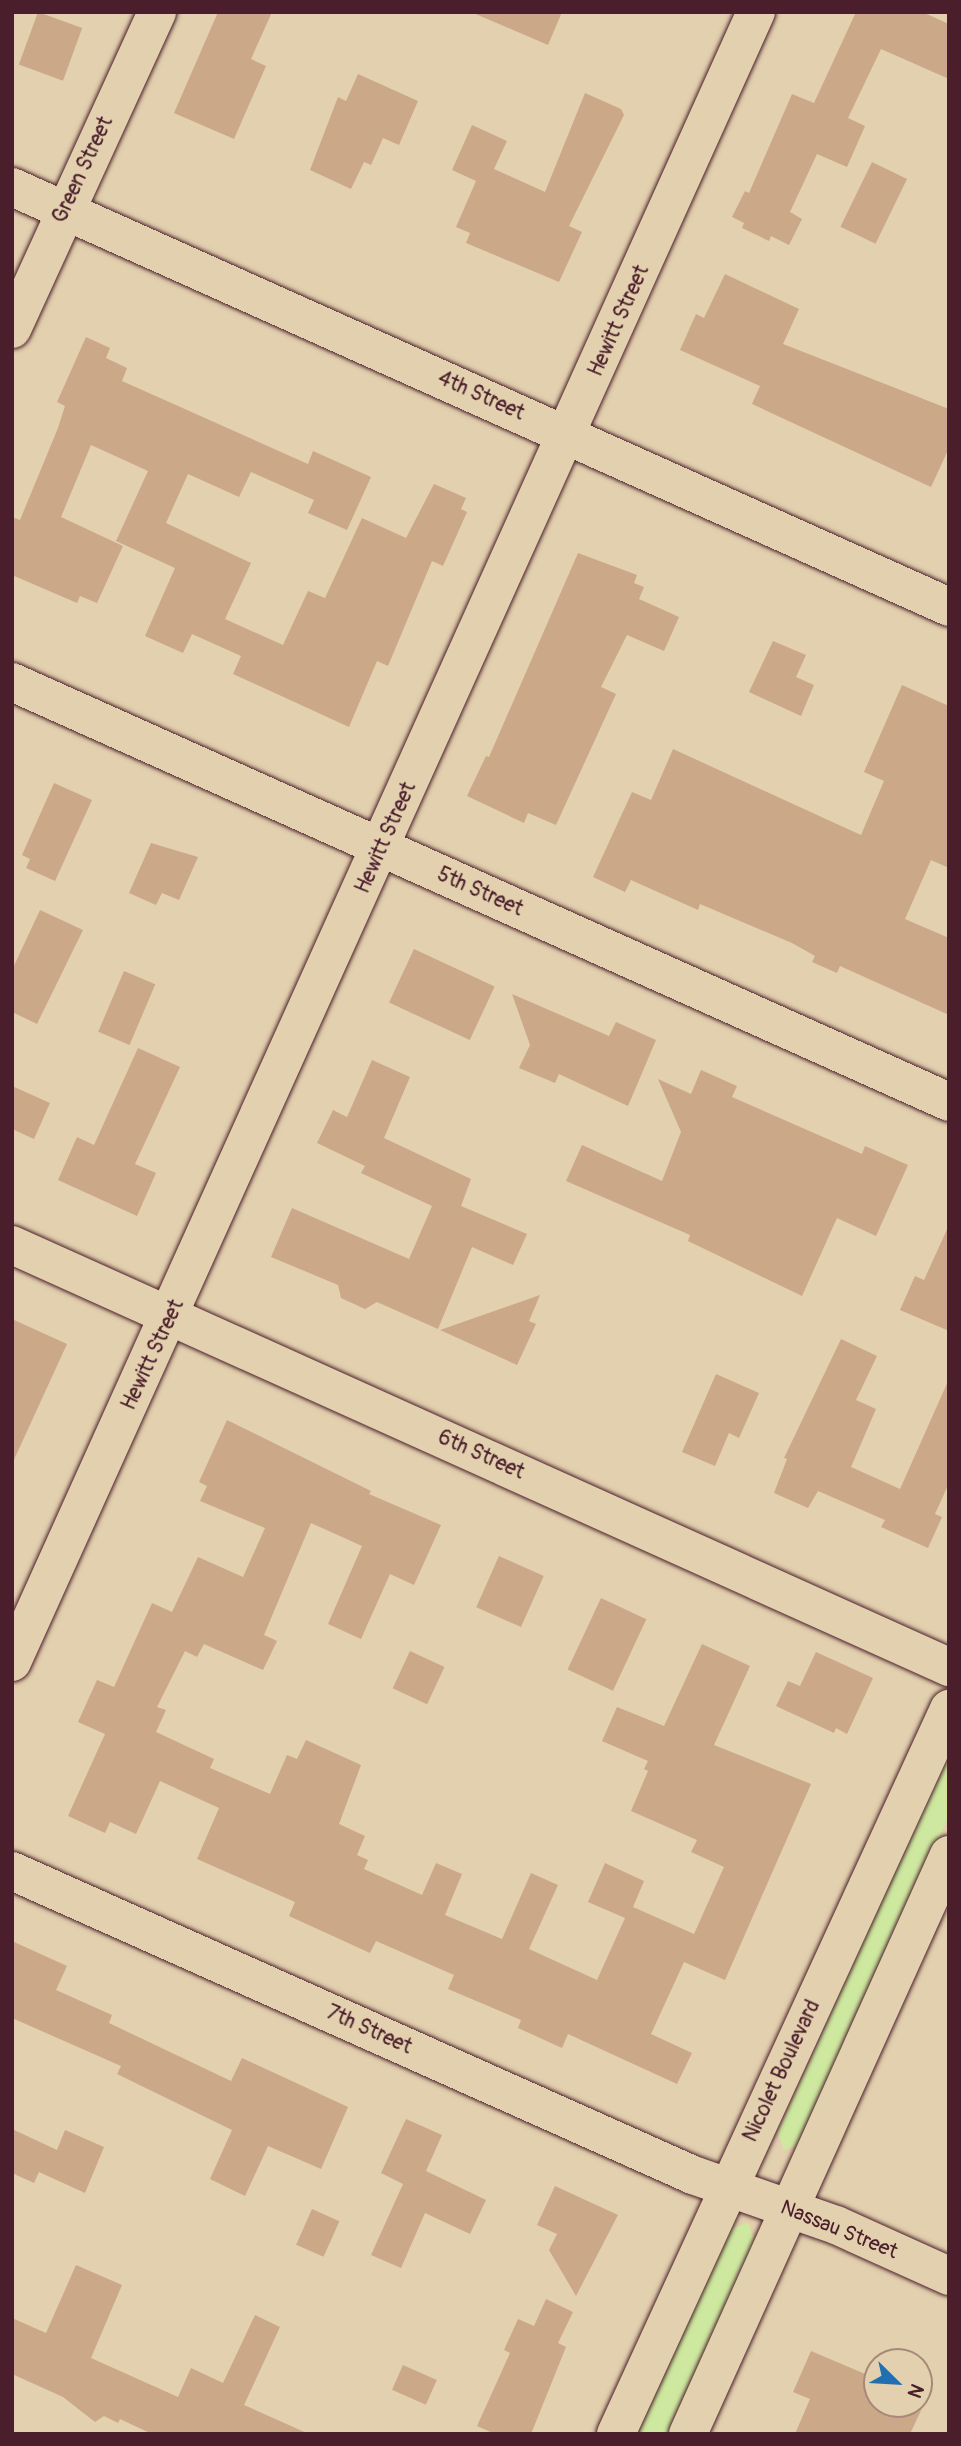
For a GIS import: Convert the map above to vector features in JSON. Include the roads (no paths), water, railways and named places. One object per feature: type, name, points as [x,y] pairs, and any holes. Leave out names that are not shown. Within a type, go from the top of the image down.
[{"type":"street","name":"Green Street","points":[[12,329],[156,12]]},
{"type":"street","name":"Hewitt Street","points":[[12,1662],[382,848],[756,12]]},
{"type":"street","name":"4th Street","points":[[12,187],[949,607]]},
{"type":"street","name":"5th Street","points":[[12,682],[949,1102]]},
{"type":"street","name":"6th Street","points":[[12,1245],[949,1667]]},
{"type":"street","name":"Nicolet Boulevard","points":[[616,2434],[949,1709]]},
{"type":"street","points":[[688,2434],[949,1855]]},
{"type":"street","name":"7th Street","points":[[12,1871],[727,2188]]},
{"type":"street","name":"Nassau Street","points":[[727,2188],[790,2208],[949,2276]]}]
